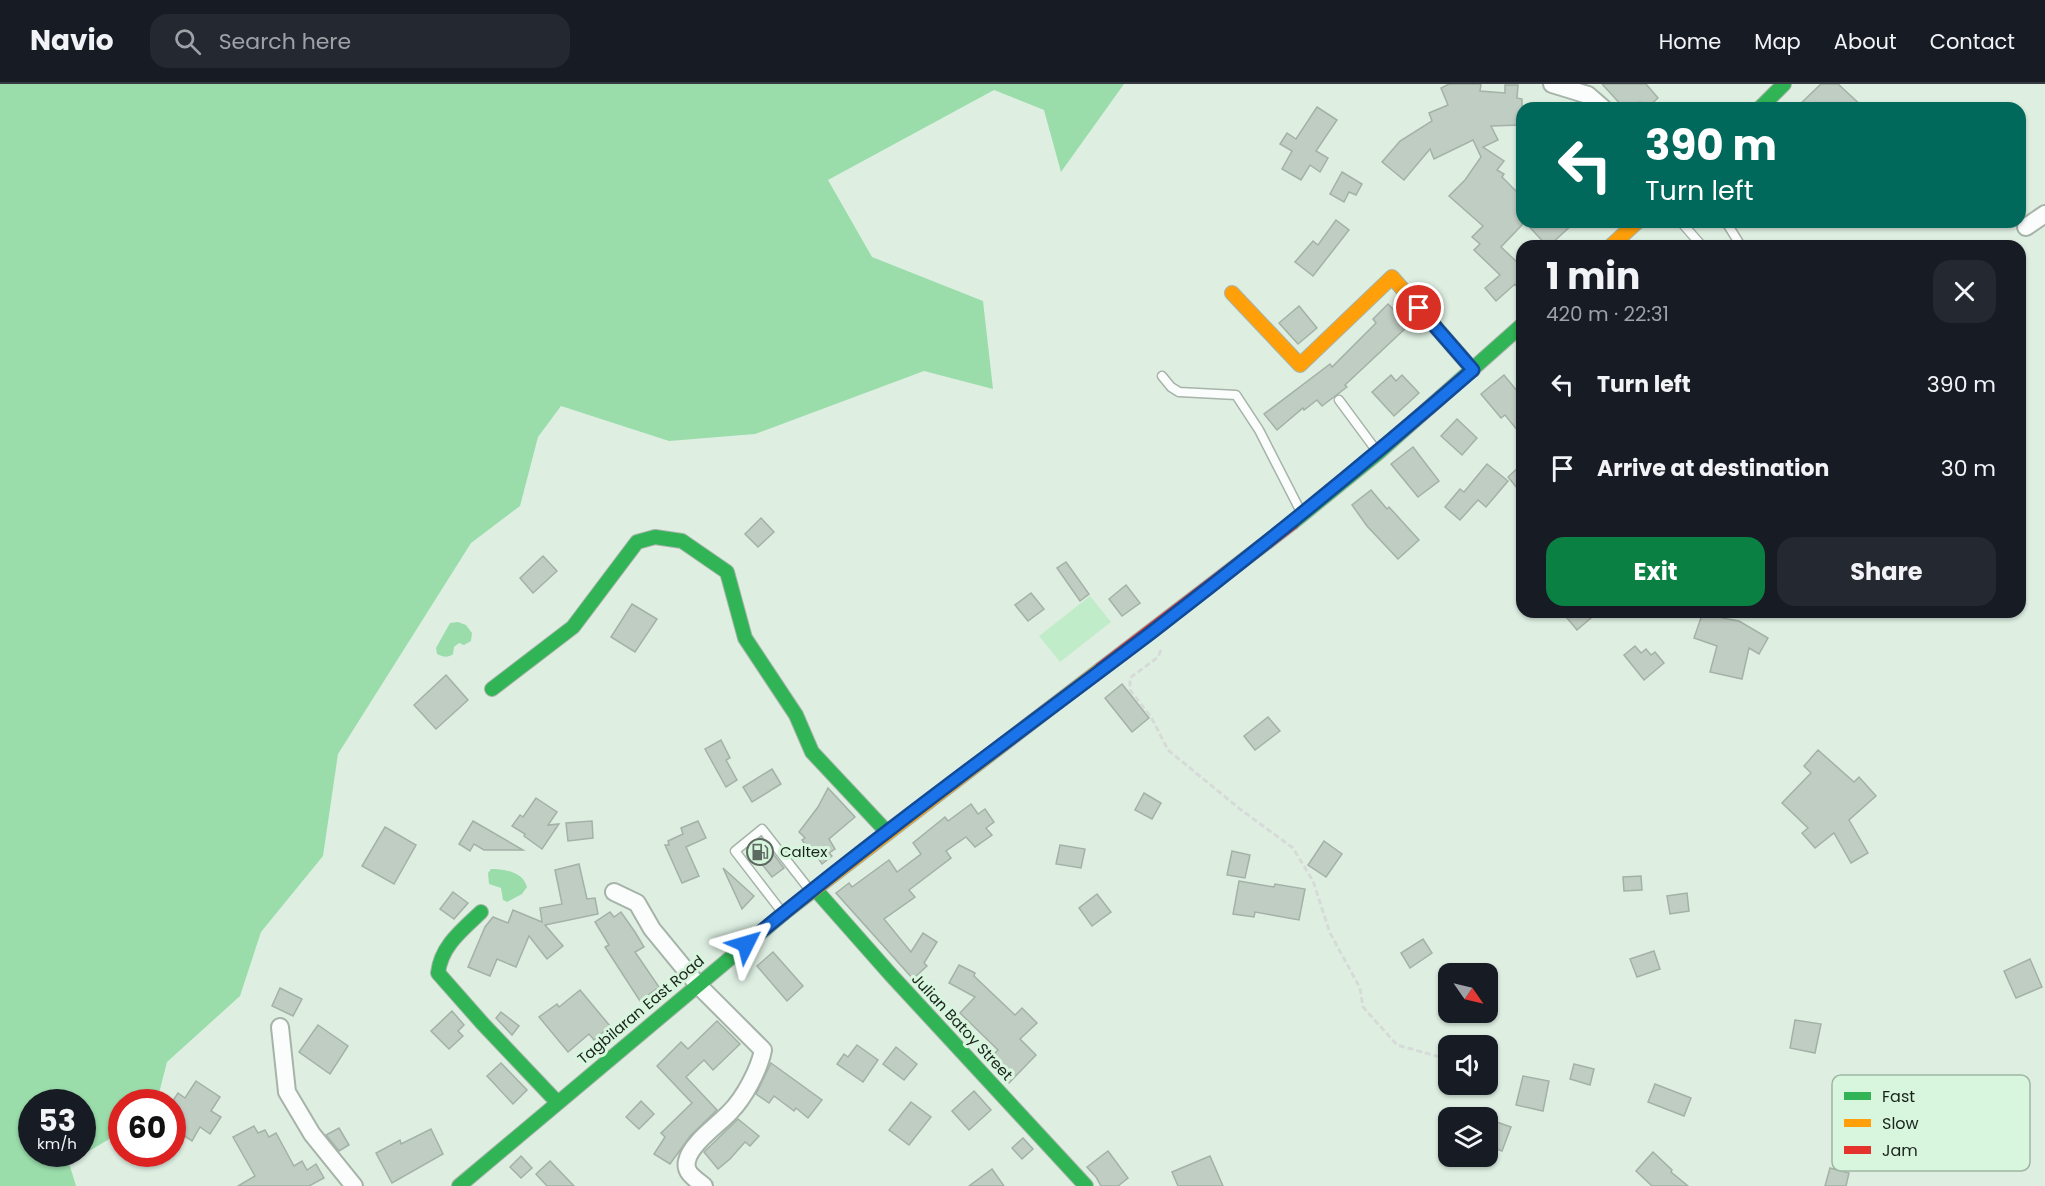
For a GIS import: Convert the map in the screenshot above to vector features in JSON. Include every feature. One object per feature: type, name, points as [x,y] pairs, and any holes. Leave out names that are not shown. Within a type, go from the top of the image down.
[{"type":"street","points":[[1552,84],[1588,95],[1596,102]]},
{"type":"street","points":[[1766,102],[1784,84]]},
{"type":"street","points":[[2026,227],[2045,214]]},
{"type":"street","points":[[1618,240],[1630,228]]},
{"type":"street","points":[[1232,293],[1300,365],[1392,277],[1473,370]]},
{"type":"street","name":"Tagbilaran East Road","points":[[459,1186],[784,913],[886,832],[1302,515],[1378,453],[1516,331]]},
{"type":"street","points":[[492,689],[573,627],[637,542],[655,537],[682,541],[727,572],[745,638],[796,715],[812,753],[886,832]]},
{"type":"street","name":"Julian Batoy Street","points":[[813,890],[1086,1186]]},
{"type":"street","points":[[614,892],[637,903],[652,929],[698,985],[763,1050],[759,1066],[732,1110],[691,1150],[686,1162],[688,1173],[704,1186]]},
{"type":"street","points":[[481,912],[443,951],[438,961],[438,973],[557,1102]]},
{"type":"street","points":[[280,1027],[287,1092],[312,1134],[354,1186]]},
{"type":"lane","points":[[1686,228],[1697,240]]},
{"type":"lane","points":[[1162,376],[1171,387],[1179,392],[1236,395],[1259,430],[1302,515]]},
{"type":"lane","points":[[1339,400],[1378,453]]},
{"type":"lane","points":[[784,913],[735,851],[762,829],[813,890]]},
{"type":"path","points":[[1151,632],[1163,646],[1158,657],[1130,678],[1130,690],[1151,717],[1168,750],[1240,809],[1293,848],[1313,881],[1330,933],[1360,988],[1363,1007],[1397,1046],[1438,1056]]},
{"type":"shaded area","points":[[0,84],[1124,84],[1061,172],[1044,110],[994,90],[828,180],[872,257],[983,301],[993,389],[924,371],[755,434],[669,441],[561,406],[538,437],[520,506],[471,543],[338,754],[323,856],[261,932],[240,996],[167,1062],[160,1089],[108,1089],[108,1140],[96,1147],[96,1089],[18,1089],[18,1167],[70,1167],[76,1186],[0,1186]]},
{"type":"shaded area","points":[[1090,596],[1111,622],[1060,662],[1039,636]]},
{"type":"shaded area","points":[[458,622],[466,625],[472,633],[471,641],[464,645],[459,643],[454,647],[453,654],[449,656],[437,654],[436,648],[450,623]]},
{"type":"shaded area","points":[[491,869],[518,875],[527,887],[522,894],[507,902],[503,900],[501,888],[489,884],[488,873]]},
{"type":"building","points":[[1449,84],[1481,84],[1480,91],[1505,93],[1505,85],[1518,85],[1517,98],[1522,99],[1522,102],[1516,102],[1516,125],[1491,126],[1498,140],[1483,147],[1504,161],[1497,170],[1504,174],[1502,177],[1516,191],[1516,228],[1519,228],[1501,247],[1516,261],[1516,285],[1496,301],[1485,288],[1500,275],[1474,250],[1480,244],[1472,237],[1483,226],[1449,196],[1465,180],[1481,157],[1473,140],[1434,159],[1430,149],[1404,180],[1382,162],[1400,141],[1432,121],[1429,113],[1448,105],[1441,88]]},
{"type":"building","points":[[1602,84],[1646,84],[1658,98],[1654,102],[1618,102]]},
{"type":"building","points":[[1821,84],[1838,84],[1858,102],[1802,102]]},
{"type":"building","points":[[1317,107],[1337,120],[1316,151],[1328,158],[1320,172],[1310,165],[1301,180],[1282,169],[1292,151],[1280,144],[1287,133],[1296,139]]},
{"type":"building","points":[[1342,172],[1362,184],[1356,195],[1349,192],[1344,202],[1330,194]]},
{"type":"building","points":[[1336,220],[1349,230],[1313,276],[1295,262],[1313,241],[1318,245]]},
{"type":"building","points":[[1530,228],[1568,228],[1556,240],[1542,240]]},
{"type":"building","points":[[1388,304],[1409,325],[1345,385],[1347,387],[1322,406],[1317,400],[1304,410],[1303,408],[1277,430],[1264,414],[1330,364],[1332,367],[1376,323],[1373,319]]},
{"type":"building","points":[[1299,306],[1317,328],[1298,344],[1279,323]]},
{"type":"building","points":[[1391,375],[1396,381],[1402,375],[1419,393],[1394,416],[1372,392]]},
{"type":"building","points":[[1504,375],[1516,390],[1516,429],[1505,415],[1501,418],[1481,394]]},
{"type":"building","points":[[1457,419],[1477,438],[1462,455],[1441,436]]},
{"type":"building","points":[[1413,447],[1439,481],[1418,497],[1391,464]]},
{"type":"building","points":[[1487,464],[1508,481],[1486,507],[1478,500],[1460,520],[1445,507],[1460,489],[1464,492]]},
{"type":"building","points":[[1516,470],[1516,487],[1508,477]]},
{"type":"building","points":[[1371,490],[1419,540],[1398,559],[1367,526],[1352,505]]},
{"type":"building","points":[[761,518],[774,532],[758,547],[745,534]]},
{"type":"building","points":[[543,556],[557,571],[533,593],[520,578]]},
{"type":"building","points":[[1066,562],[1089,594],[1080,601],[1057,568]]},
{"type":"building","points":[[1126,585],[1140,603],[1122,616],[1109,599]]},
{"type":"building","points":[[1031,593],[1044,609],[1028,621],[1015,605]]},
{"type":"building","points":[[632,604],[657,619],[635,652],[611,637]]},
{"type":"building","points":[[1567,618],[1591,618],[1577,630]]},
{"type":"building","points":[[1701,618],[1722,618],[1739,621],[1768,638],[1759,654],[1749,648],[1742,679],[1710,672],[1717,646],[1694,638]]},
{"type":"building","points":[[1635,646],[1641,653],[1646,649],[1651,655],[1655,652],[1664,663],[1644,680],[1624,655]]},
{"type":"building","points":[[446,675],[468,700],[436,729],[414,705]]},
{"type":"building","points":[[1122,684],[1149,718],[1132,732],[1105,698]]},
{"type":"building","points":[[1268,717],[1280,731],[1255,750],[1244,736]]},
{"type":"building","points":[[721,740],[730,758],[726,760],[737,780],[726,787],[705,749]]},
{"type":"building","points":[[1818,750],[1854,782],[1859,777],[1876,796],[1849,820],[1868,853],[1851,863],[1834,833],[1815,848],[1802,833],[1808,828],[1782,803],[1811,773],[1804,766]]},
{"type":"building","points":[[772,769],[781,784],[752,802],[743,787]]},
{"type":"building","points":[[828,788],[855,817],[829,839],[835,849],[829,853],[832,856],[822,864],[812,849],[810,851],[802,840],[805,838],[799,832],[818,807]]},
{"type":"building","points":[[1144,793],[1161,803],[1152,819],[1135,810]]},
{"type":"building","points":[[536,798],[557,812],[548,825],[559,824],[542,849],[512,826],[520,815],[523,817]]},
{"type":"building","points":[[971,804],[978,814],[985,809],[994,822],[986,828],[992,835],[975,847],[966,837],[946,851],[951,858],[909,890],[915,897],[884,919],[911,952],[923,933],[937,942],[924,963],[927,966],[913,979],[836,893],[849,883],[852,887],[889,860],[897,872],[921,854],[913,843],[945,817],[948,821]]},
{"type":"building","points":[[473,821],[523,850],[484,850],[474,844],[470,851],[459,844]]},
{"type":"building","points":[[592,821],[593,838],[568,841],[566,823]]},
{"type":"building","points":[[698,821],[706,838],[686,847],[699,876],[682,883],[665,845],[669,845],[668,841],[683,834],[681,828]]},
{"type":"building","points":[[385,827],[416,845],[394,884],[362,866]]},
{"type":"building","points":[[761,838],[784,868],[772,877],[749,848]]},
{"type":"building","points":[[1324,841],[1342,854],[1326,877],[1308,865]]},
{"type":"building","points":[[1060,845],[1085,849],[1081,868],[1056,864]]},
{"type":"building","points":[[1232,851],[1250,855],[1245,878],[1227,875]]},
{"type":"building","points":[[579,864],[587,899],[595,898],[598,914],[545,925],[563,946],[547,959],[529,936],[516,967],[497,959],[490,976],[468,967],[485,927],[493,917],[508,923],[513,910],[542,922],[540,908],[562,904],[555,870]]},
{"type":"building","points":[[723,868],[754,896],[742,909]]},
{"type":"building","points":[[1641,876],[1642,890],[1624,891],[1623,877]]},
{"type":"building","points":[[1239,881],[1305,889],[1299,920],[1255,912],[1254,917],[1233,914]]},
{"type":"building","points":[[453,892],[468,903],[454,919],[440,909]]},
{"type":"building","points":[[1687,893],[1689,911],[1670,914],[1667,896]]},
{"type":"building","points":[[1097,894],[1111,912],[1092,926],[1079,908]]},
{"type":"building","points":[[610,912],[614,917],[621,912],[635,932],[644,947],[635,952],[659,987],[640,1001],[605,947],[609,945],[595,922]]},
{"type":"building","points":[[1423,939],[1432,953],[1410,968],[1401,953]]},
{"type":"building","points":[[1654,951],[1660,969],[1637,977],[1630,959]]},
{"type":"building","points":[[773,952],[803,986],[787,1001],[757,966]]},
{"type":"building","points":[[2030,959],[2042,987],[2016,998],[2004,971]]},
{"type":"building","points":[[959,965],[975,973],[974,976],[1015,1015],[1022,1008],[1037,1023],[1020,1039],[1036,1055],[1009,1083],[988,1060],[998,1050],[960,1013],[975,997],[949,983]]},
{"type":"building","points":[[280,988],[302,999],[293,1016],[272,1006]]},
{"type":"building","points":[[580,990],[610,1026],[594,1040],[589,1034],[568,1052],[539,1017],[557,1004],[559,1007]]},
{"type":"building","points":[[452,1011],[464,1025],[458,1031],[463,1036],[449,1049],[431,1031]]},
{"type":"building","points":[[501,1012],[519,1026],[512,1035],[496,1018]]},
{"type":"building","points":[[1795,1020],[1821,1024],[1815,1053],[1790,1048]]},
{"type":"building","points":[[717,1021],[740,1044],[713,1070],[704,1060],[686,1077],[717,1110],[691,1135],[670,1164],[654,1154],[665,1137],[661,1133],[692,1103],[657,1066],[681,1042],[688,1049]]},
{"type":"building","points":[[318,1025],[348,1046],[330,1074],[299,1052]]},
{"type":"building","points":[[857,1045],[878,1060],[863,1082],[837,1064],[844,1054],[848,1057]]},
{"type":"building","points":[[896,1047],[917,1064],[904,1080],[883,1064]]},
{"type":"building","points":[[501,1063],[527,1090],[513,1104],[487,1076]]},
{"type":"building","points":[[771,1063],[822,1100],[808,1118],[796,1108],[794,1111],[774,1096],[769,1103],[756,1094]]},
{"type":"building","points":[[1574,1064],[1594,1069],[1590,1085],[1570,1079]]},
{"type":"building","points":[[1523,1076],[1549,1081],[1543,1111],[1516,1105]]},
{"type":"building","points":[[196,1081],[220,1097],[211,1111],[221,1117],[210,1134],[200,1127],[192,1141],[186,1137],[186,1096]]},
{"type":"building","points":[[1655,1084],[1691,1098],[1684,1116],[1648,1102]]},
{"type":"building","points":[[974,1091],[991,1110],[969,1130],[952,1111]]},
{"type":"building","points":[[641,1101],[654,1114],[639,1129],[626,1117]]},
{"type":"building","points":[[911,1102],[931,1117],[909,1145],[889,1130]]},
{"type":"building","points":[[738,1119],[759,1136],[750,1146],[745,1142],[718,1169],[704,1152]]},
{"type":"building","points":[[1498,1122],[1511,1127],[1502,1151],[1498,1150]]},
{"type":"building","points":[[254,1126],[258,1133],[265,1130],[269,1137],[276,1133],[294,1166],[302,1161],[307,1170],[316,1164],[324,1178],[309,1186],[238,1186],[255,1176],[233,1137]]},
{"type":"building","points":[[339,1128],[349,1145],[339,1151],[326,1135]]},
{"type":"building","points":[[431,1129],[443,1154],[392,1183],[376,1153],[400,1140],[401,1144]]},
{"type":"building","points":[[1023,1138],[1033,1149],[1022,1159],[1012,1148]]},
{"type":"building","points":[[1108,1151],[1128,1178],[1118,1186],[1101,1186],[1087,1167]]},
{"type":"building","points":[[1653,1152],[1672,1170],[1671,1172],[1688,1186],[1652,1186],[1636,1171]]},
{"type":"building","points":[[521,1156],[532,1168],[521,1178],[510,1167]]},
{"type":"building","points":[[1210,1156],[1223,1186],[1178,1186],[1172,1172]]},
{"type":"building","points":[[550,1161],[574,1186],[547,1186],[536,1174]]},
{"type":"building","points":[[1830,1168],[1832,1171],[1849,1173],[1846,1186],[1825,1186]]},
{"type":"building","points":[[992,1169],[1004,1186],[969,1186]]},
{"type":"traffic: fast","points":[[1766,102],[1784,84]]},
{"type":"traffic: fast","points":[[1292,523],[1378,453],[1516,330]]},
{"type":"traffic: fast","points":[[492,689],[573,627],[637,542],[655,537],[682,541],[727,572],[745,638],[796,715],[812,752],[887,832]]},
{"type":"traffic: fast","points":[[815,889],[891,975],[1086,1186]]},
{"type":"traffic: fast","points":[[481,912],[448,947],[438,973],[557,1102]]},
{"type":"traffic: fast","points":[[459,1186],[784,913]]},
{"type":"traffic: slow","points":[[1618,240],[1630,228]]},
{"type":"traffic: slow","points":[[1232,293],[1300,365],[1392,277],[1473,370]]},
{"type":"traffic: slow","points":[[784,913],[1101,669]]},
{"type":"traffic: jam","points":[[1101,669],[1292,523]]},
{"type":"place","name":"Caltex","points":[[760,852]]},
{"type":"route","points":[[746,944],[886,832],[1302,515],[1378,453],[1473,370],[1419,308]]}]
